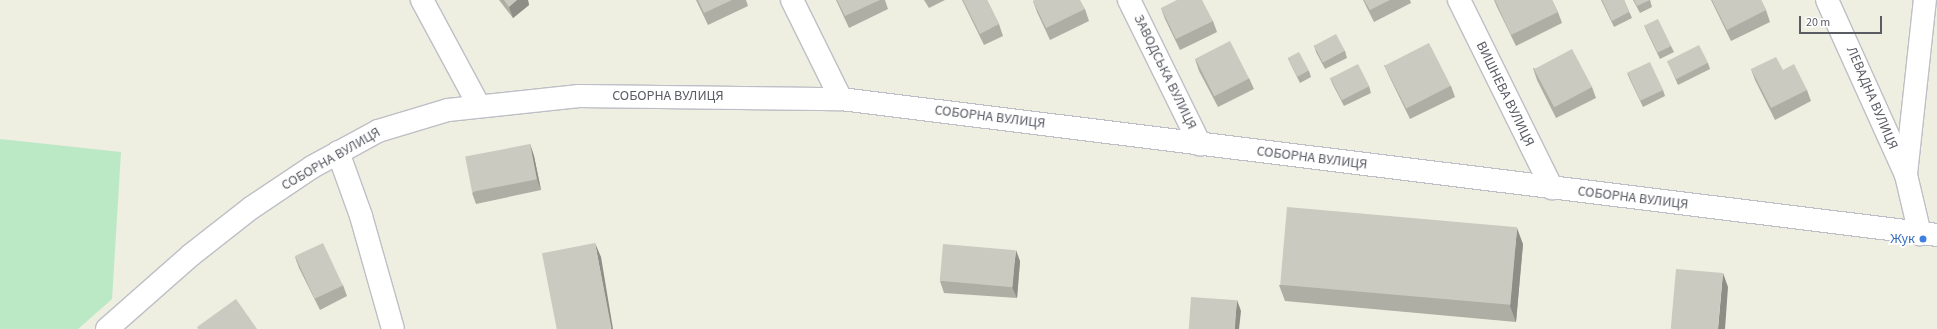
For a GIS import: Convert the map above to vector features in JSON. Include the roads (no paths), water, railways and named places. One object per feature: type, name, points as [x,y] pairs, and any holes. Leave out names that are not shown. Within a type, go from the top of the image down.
[{"type":"street","points":[[422,0],[479,106]]},
{"type":"street","points":[[792,0],[841,99]]},
{"type":"street","name":"ЗАВОДСЬКА ВУЛИЦЯ","points":[[1129,0],[1200,144]]},
{"type":"street","name":"ВИШНЕВА ВУЛИЦЯ","points":[[1459,0],[1552,188]]},
{"type":"street","name":"ЛЕВАДНА ВУЛИЦЯ","points":[[1827,0],[1906,175]]},
{"type":"street","points":[[1925,0],[1906,175],[1929,235]]},
{"type":"street","name":"СОБОРНА ВУЛИЦЯ","points":[[108,329],[223,229],[338,152],[401,123],[479,106],[579,96],[841,99],[1929,235]]},
{"type":"street","points":[[338,152],[357,202],[392,329]]},
{"type":"place","name":"Жук","points":[[1923,239]]}]
